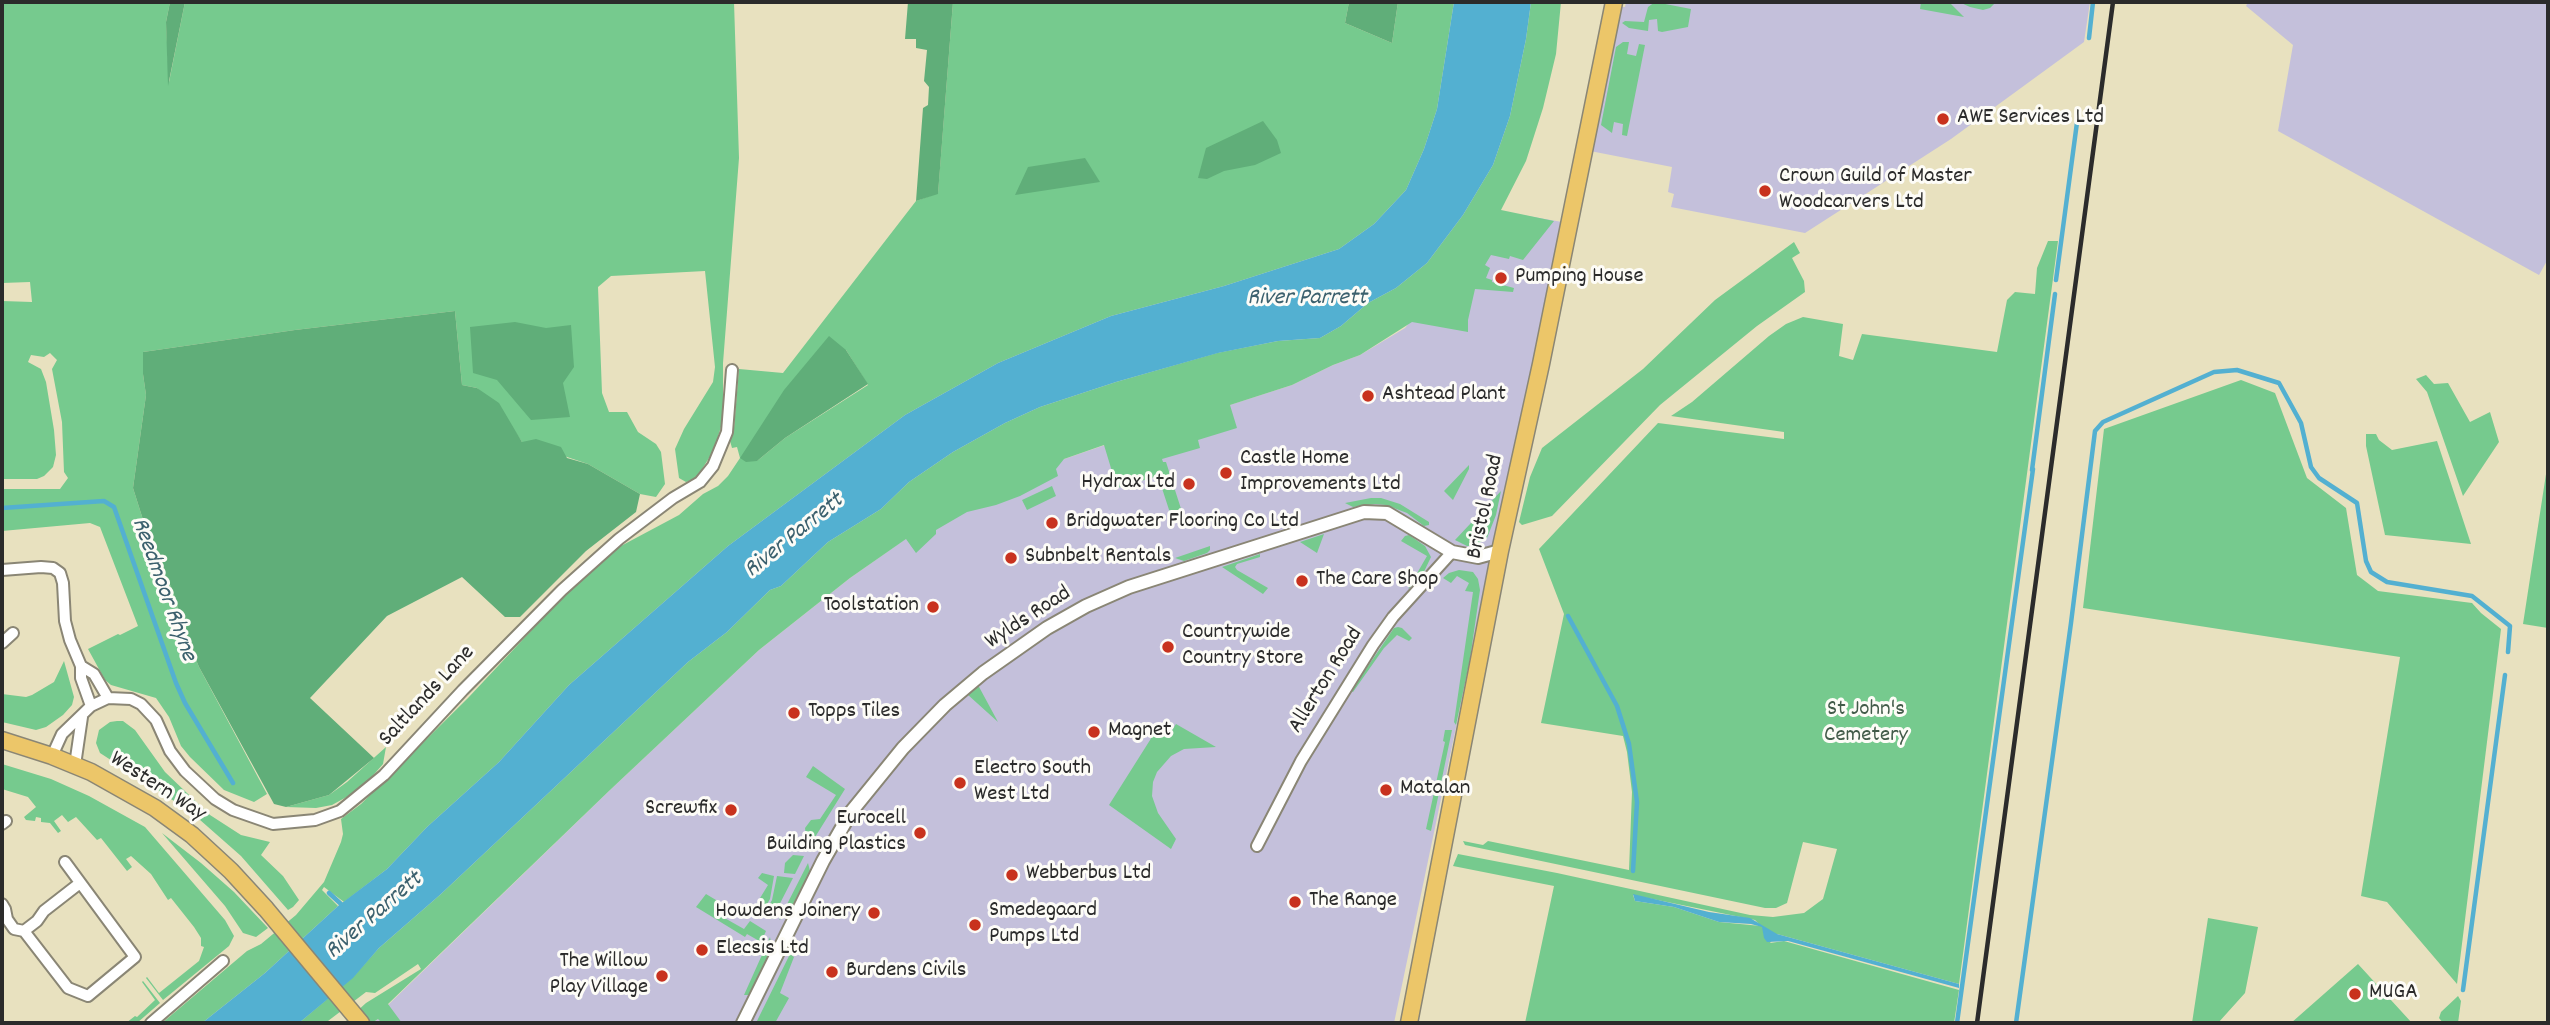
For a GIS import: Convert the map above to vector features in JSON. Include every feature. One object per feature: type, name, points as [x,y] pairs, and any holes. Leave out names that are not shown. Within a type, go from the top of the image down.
[{"type":"main road","name":"Bristol Road","points":[[1409,1023],[1500,551],[1541,364],[1614,2]]},
{"type":"main road","name":"Western Way","points":[[2,740],[75,765],[116,785],[167,816],[216,857],[266,909],[361,1023]]},
{"type":"street","name":"Saltlands Lane","points":[[108,698],[131,699],[146,709],[156,720],[170,751],[185,772],[215,799],[233,810],[273,824],[315,820],[341,811],[384,775],[562,590],[619,539],[673,498],[700,482],[713,466],[727,432],[732,370]]},
{"type":"street","name":"Wylds Road","points":[[743,1023],[842,823],[870,786],[918,731],[945,705],[983,673],[1047,628],[1086,606],[1129,587],[1364,512],[1387,513],[1452,552],[1478,557],[1500,551]]},
{"type":"street","name":"Allerton Road","points":[[1257,845],[1301,761],[1373,645],[1393,617],[1452,552]]},
{"type":"street","points":[[2,570],[41,567],[53,568],[60,573],[69,640],[81,666],[81,678],[91,706]]},
{"type":"street","points":[[2,643],[13,633]]},
{"type":"street","points":[[52,756],[62,734],[91,706],[108,698],[94,674],[81,666]]},
{"type":"street","points":[[75,765],[82,717]]},
{"type":"street","points":[[23,930],[68,988],[88,996],[135,957],[65,862]]},
{"type":"street","points":[[2,904],[6,919],[14,929],[23,930],[80,883]]},
{"type":"street","points":[[150,1023],[223,961]]},
{"type":"shaded area","points":[[1626,2],[2090,2],[2084,42],[1951,139],[1805,233],[1671,207],[1674,194],[1668,192],[1672,167],[1585,150],[1613,6],[1625,7]]},
{"type":"shaded area","points":[[2248,2],[2548,2],[2548,259],[2539,275],[2278,131],[2293,45],[2246,6]]},
{"type":"shaded area","points":[[1500,211],[1562,222],[1394,1023],[372,1023],[610,790],[759,650],[850,578],[907,538],[1035,469],[1292,385],[1360,355],[1405,328]]},
{"type":"green space","points":[[2,2],[170,2],[166,22],[169,82],[185,2],[734,2],[739,158],[723,363],[723,420],[714,450],[699,474],[686,482],[679,478],[675,449],[713,382],[715,367],[705,271],[611,276],[598,287],[602,393],[609,412],[627,412],[638,432],[656,444],[661,452],[665,484],[656,497],[640,494],[588,464],[522,442],[510,424],[477,388],[462,385],[455,311],[143,352],[146,395],[133,488],[151,545],[173,591],[185,633],[199,667],[267,794],[254,802],[224,790],[181,746],[169,717],[156,698],[111,685],[105,680],[88,649],[138,626],[100,527],[90,523],[2,531],[2,489],[60,489],[68,478],[64,472],[62,422],[52,369],[57,360],[50,353],[44,357],[31,355],[28,362],[41,369],[46,382],[54,430],[56,455],[53,467],[37,479],[2,479],[2,301],[32,302],[30,282],[2,283]]},
{"type":"green space","points":[[170,2],[185,2],[168,86],[166,22]]},
{"type":"green space","points":[[908,2],[953,2],[938,194],[916,201],[923,108],[928,105],[929,87],[924,81],[927,50],[916,48],[916,39],[905,39]]},
{"type":"green space","points":[[953,2],[1349,2],[1345,23],[1392,43],[1398,2],[1454,2],[1437,109],[1424,149],[1406,190],[1374,224],[1339,249],[1224,286],[1111,316],[998,363],[905,415],[728,546],[569,685],[499,762],[427,827],[387,869],[344,902],[324,887],[322,890],[338,906],[265,973],[202,1023],[162,1023],[247,951],[261,944],[296,915],[324,882],[341,842],[341,819],[361,804],[468,698],[559,601],[619,547],[679,515],[728,476],[740,458],[737,447],[732,448],[730,441],[734,428],[739,369],[783,373],[916,201],[938,193]],"holes":[[[846,350],[868,385],[785,438],[757,461]]]},
{"type":"green space","points":[[1349,2],[1398,2],[1392,43],[1345,23]]},
{"type":"green space","points":[[1531,2],[1561,2],[1556,54],[1526,161],[1501,210],[1554,221],[1523,260],[1491,255],[1485,265],[1490,268],[1486,278],[1514,288],[1513,292],[1475,289],[1468,332],[1412,322],[1360,355],[1292,385],[1230,405],[1237,428],[1198,440],[1200,448],[1162,459],[1166,462],[1183,515],[1172,519],[1158,476],[1117,488],[1104,445],[1064,459],[1056,469],[1058,476],[1020,496],[967,512],[936,530],[936,534],[916,553],[906,539],[850,578],[759,650],[610,790],[388,1004],[402,1023],[382,1023],[378,1019],[372,1023],[344,1023],[366,1003],[421,969],[418,964],[375,993],[366,992],[328,1021],[329,1023],[299,1023],[352,978],[379,948],[441,894],[688,662],[727,632],[770,590],[781,586],[828,542],[881,509],[909,482],[953,452],[1040,407],[1116,382],[1217,353],[1278,341],[1320,338],[1341,326],[1368,303],[1396,288],[1427,263],[1463,215],[1493,165],[1510,116]]},
{"type":"green space","points":[[1655,2],[1691,9],[1688,27],[1662,32],[1658,31],[1657,19],[1649,20],[1648,31],[1629,28],[1622,23],[1644,22],[1648,7]]},
{"type":"green space","points":[[1921,2],[1949,2],[1964,17],[1920,9]]},
{"type":"green space","points":[[1959,2],[1996,2],[1983,10]]},
{"type":"green space","points":[[1623,42],[1629,42],[1627,54],[1636,56],[1639,44],[1645,45],[1627,136],[1622,135],[1623,124],[1614,122],[1612,133],[1601,125],[1616,47]]},
{"type":"green space","points":[[1263,121],[1277,140],[1281,153],[1255,165],[1224,171],[1207,179],[1198,178],[1206,148]]},
{"type":"green space","points":[[1085,158],[1100,182],[1015,195],[1028,167]]},
{"type":"green space","name":"St John's Cemetery","points":[[2048,241],[2058,241],[1959,984],[1777,934],[1770,943],[1784,941],[1959,990],[1954,1023],[1525,1023],[1554,886],[1453,866],[1458,854],[1750,915],[1773,917],[1804,913],[1823,899],[1837,849],[1803,842],[1787,903],[1776,908],[1765,908],[1465,845],[1463,841],[1483,845],[1488,841],[1629,870],[1632,792],[1623,736],[1541,723],[1564,614],[1539,549],[1658,423],[1784,439],[1784,432],[1671,416],[1692,402],[1786,324],[1803,317],[1843,324],[1839,356],[1853,360],[1862,334],[1997,352],[2007,300],[2015,292],[2035,294],[2037,268]],"holes":[[[1633,895],[1755,920],[1761,926],[1719,922],[1674,907],[1635,901]]]},
{"type":"green space","points":[[1794,242],[1800,253],[1792,258],[1804,281],[1805,292],[1757,326],[1660,405],[1552,516],[1522,525],[1519,522],[1530,477],[1542,448],[1643,369],[1715,300]]},
{"type":"green space","points":[[455,311],[462,385],[477,388],[499,403],[522,442],[536,439],[561,447],[567,458],[588,464],[640,494],[636,512],[586,551],[520,617],[505,617],[462,577],[387,616],[310,698],[374,758],[329,795],[286,807],[274,804],[199,667],[185,633],[173,591],[151,545],[133,488],[146,395],[143,352]]},
{"type":"green space","points":[[515,322],[546,328],[571,325],[574,367],[563,383],[570,417],[531,420],[497,380],[473,373],[470,327]]},
{"type":"green space","points":[[829,336],[846,350],[868,384],[785,438],[757,461],[746,462],[740,458],[784,390]]},
{"type":"green space","points":[[2426,375],[2434,384],[2448,383],[2470,422],[2490,412],[2499,442],[2463,496],[2427,392],[2416,379]]},
{"type":"green space","points":[[2241,380],[2275,393],[2307,478],[2346,508],[2357,575],[2378,591],[2472,603],[2501,629],[2457,984],[2387,902],[2361,896],[2400,657],[2083,608],[2104,429]]},
{"type":"green space","points":[[2366,434],[2376,434],[2379,440],[2392,450],[2437,441],[2471,544],[2385,535],[2366,446]]},
{"type":"green space","points":[[2548,461],[2548,628],[2523,624]]},
{"type":"green space","points":[[1469,465],[1469,469],[1453,500],[1444,491]]},
{"type":"green space","points":[[1052,486],[1056,496],[1027,510],[1022,500]]},
{"type":"green space","points":[[1501,491],[1487,538],[1474,546],[1467,546],[1455,540]]},
{"type":"green space","points":[[1371,498],[1400,504],[1429,522],[1429,525],[1424,526],[1407,513],[1386,505],[1353,507],[1345,503]]},
{"type":"green space","points":[[1324,534],[1317,553],[1300,542]]},
{"type":"green space","points":[[1409,535],[1425,546],[1431,557],[1421,578],[1408,589],[1427,556],[1401,541]]},
{"type":"green space","points":[[1210,546],[1207,553],[1184,561],[1175,558]]},
{"type":"green space","points":[[1260,554],[1260,557],[1235,567],[1268,588],[1263,594],[1222,567]]},
{"type":"green space","points":[[1459,570],[1473,572],[1478,579],[1480,590],[1470,659],[1456,725],[1454,722],[1473,592],[1465,591],[1469,583],[1457,576],[1451,583],[1443,578]]},
{"type":"green space","points":[[1398,627],[1412,638],[1409,641],[1397,635],[1384,648],[1353,692],[1351,691],[1394,628]]},
{"type":"green space","points":[[64,661],[74,697],[72,705],[63,715],[46,727],[36,730],[2,722],[2,694],[26,697],[32,695],[54,682]]},
{"type":"green space","points":[[978,685],[998,722],[967,694]]},
{"type":"green space","points":[[123,721],[135,730],[165,772],[210,815],[241,835],[270,842],[261,855],[283,876],[299,900],[293,907],[288,910],[241,856],[191,812],[100,753],[96,743],[99,730],[110,722]]},
{"type":"green space","points":[[1176,724],[1216,747],[1184,749],[1171,756],[1157,772],[1152,796],[1158,813],[1176,839],[1171,849],[1109,805],[1157,729],[1169,735]]},
{"type":"green space","points":[[1445,730],[1452,730],[1431,831],[1426,829],[1445,742]]},
{"type":"green space","points":[[386,747],[383,764],[352,794],[332,805],[316,808],[286,807],[329,795]]},
{"type":"green space","points":[[2,764],[51,779],[89,796],[145,827],[225,920],[234,936],[229,946],[163,1000],[146,978],[159,993],[199,961],[204,947],[201,946],[201,938],[194,927],[171,898],[168,900],[151,874],[131,856],[126,859],[132,867],[127,871],[101,838],[97,840],[76,817],[68,822],[62,815],[54,821],[61,831],[58,833],[50,823],[41,822],[41,818],[36,817],[35,821],[26,820],[24,817],[36,807],[28,797],[2,789]]},
{"type":"green space","points":[[813,766],[845,789],[812,842],[806,836],[805,828],[811,820],[820,819],[836,795],[806,777]]},
{"type":"green space","points":[[162,833],[234,892],[268,928],[256,937],[243,933],[225,906]]},
{"type":"green space","points":[[793,855],[804,856],[795,874],[784,873],[785,863]]},
{"type":"green space","points":[[808,863],[810,871],[787,916],[779,920]]},
{"type":"green space","points":[[762,873],[774,876],[770,899],[762,913],[754,908],[768,885],[758,878]]},
{"type":"green space","points":[[777,876],[793,878],[772,919],[764,914],[772,900]]},
{"type":"green space","points":[[706,894],[726,906],[721,916],[744,929],[750,921],[766,931],[761,942],[747,934],[745,937],[696,907]]},
{"type":"green space","points":[[2208,918],[2258,927],[2245,993],[2218,1023],[2192,1023]]},
{"type":"green space","points":[[770,937],[772,948],[750,995],[744,995]]},
{"type":"green space","points":[[790,954],[794,957],[780,993],[789,998],[775,1023],[756,1023]]},
{"type":"green space","name":"MUGA","points":[[2358,964],[2412,1023],[2291,1023]]},
{"type":"green space","points":[[143,981],[160,1003],[137,1023],[126,1023],[137,1017],[155,1000]]},
{"type":"green space","points":[[2458,996],[2461,1001],[2458,1023],[2443,1023],[2439,1018],[2441,1012]]},
{"type":"water","name":"River Parrett","points":[[1454,2],[1531,2],[1510,116],[1493,165],[1463,215],[1427,263],[1396,288],[1368,303],[1341,326],[1320,338],[1278,341],[1218,353],[1116,382],[1040,407],[953,452],[909,482],[881,509],[828,542],[781,586],[770,590],[727,632],[688,662],[441,894],[379,948],[353,978],[299,1023],[202,1023],[265,973],[338,906],[387,869],[427,827],[499,762],[569,685],[728,546],[905,415],[998,363],[1111,316],[1224,286],[1339,249],[1374,224],[1406,190],[1424,149],[1437,109]]},
{"type":"water","points":[[1633,894],[1709,912],[1750,918],[1777,934],[1959,984],[1959,988],[1788,941],[1767,942],[1762,927],[1719,922],[1674,907],[1635,901]]},
{"type":"waterway","points":[[2089,38],[2093,2]]},
{"type":"waterway","points":[[2056,280],[2078,115]]},
{"type":"waterway","points":[[2032,470],[2055,294]]},
{"type":"waterway","points":[[2016,1023],[2095,431],[2103,422],[2214,372],[2237,370],[2279,383],[2301,423],[2311,467],[2319,478],[2357,503],[2366,561],[2371,572],[2387,582],[2472,596],[2510,626],[2508,652]]},
{"type":"waterway","points":[[1957,1023],[2033,469]]},
{"type":"waterway","name":"Reedmoor Rhyne","points":[[2,508],[104,501],[114,507],[176,683],[233,783]]},
{"type":"waterway","points":[[1568,616],[1617,706],[1629,744],[1637,802],[1633,871]]},
{"type":"waterway","points":[[2463,990],[2505,675]]},
{"type":"waterway","points":[[329,893],[341,904]]},
{"type":"railway","points":[[1977,1023],[2113,2]]},
{"type":"place","name":"AWE Services Ltd","points":[[1943,119]]},
{"type":"place","name":"Crown Guild of Master Woodcarvers Ltd","points":[[1765,191]]},
{"type":"place","name":"Pumping House","points":[[1501,278]]},
{"type":"place","name":"Ashtead Plant","points":[[1368,396]]},
{"type":"place","name":"Castle Home Improvements Ltd","points":[[1226,473]]},
{"type":"place","name":"Hydrax Ltd","points":[[1189,484]]},
{"type":"place","name":"Bridgwater Flooring Co Ltd","points":[[1052,523]]},
{"type":"place","name":"Subnbelt Rentals","points":[[1011,558]]},
{"type":"place","name":"The Care Shop","points":[[1302,581]]},
{"type":"place","name":"Toolstation","points":[[933,607]]},
{"type":"place","name":"Countrywide Country Store","points":[[1168,647]]},
{"type":"place","name":"Topps Tiles","points":[[794,713]]},
{"type":"place","name":"Magnet","points":[[1094,732]]},
{"type":"place","name":"Electro South West Ltd","points":[[960,783]]},
{"type":"place","name":"Matalan","points":[[1386,790]]},
{"type":"place","name":"Screwfix","points":[[731,810]]},
{"type":"place","name":"Eurocell Building Plastics","points":[[920,833]]},
{"type":"place","name":"Webberbus Ltd","points":[[1012,875]]},
{"type":"place","name":"The Range","points":[[1295,902]]},
{"type":"place","name":"Howdens Joinery","points":[[874,913]]},
{"type":"place","name":"Smedegaard Pumps Ltd","points":[[975,925]]},
{"type":"place","name":"Elecsis Ltd","points":[[702,950]]},
{"type":"place","name":"Burdens Civils","points":[[832,972]]},
{"type":"place","name":"The Willow Play Village","points":[[662,976]]},
{"type":"place","name":"MUGA","points":[[2355,994]]}]
